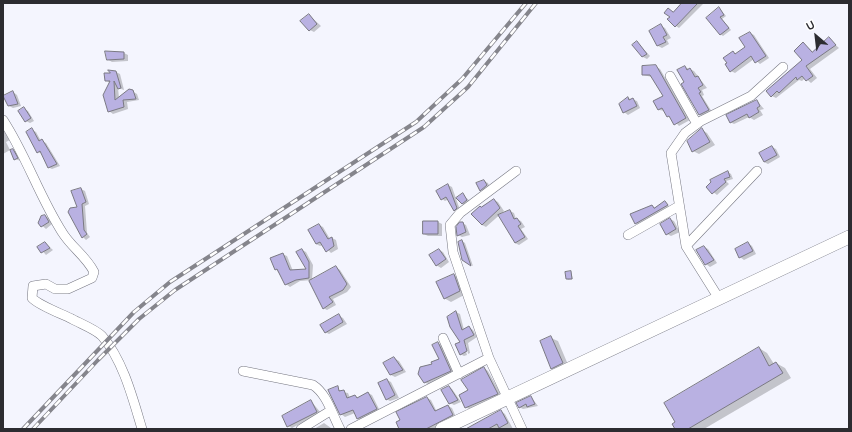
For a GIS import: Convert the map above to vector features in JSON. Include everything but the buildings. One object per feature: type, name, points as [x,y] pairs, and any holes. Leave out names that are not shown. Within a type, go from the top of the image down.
[{"type":"street","points":[[718,297],[686,246],[671,153],[685,133],[697,124],[751,96],[783,67]]},
{"type":"street","points":[[670,76],[697,124]]},
{"type":"street","points":[[3,120],[30,168],[63,234],[90,263],[94,272],[92,278],[68,290],[55,288],[46,284],[33,286],[32,298],[37,304],[50,308],[101,335],[120,365],[132,392],[142,429]]},
{"type":"street","points":[[686,246],[757,171]]},
{"type":"street","points":[[516,172],[460,213],[450,225],[453,252],[489,358],[522,429]]},
{"type":"street","points":[[628,236],[679,206]]},
{"type":"street","points":[[442,429],[718,297],[849,237]]},
{"type":"street","points":[[443,338],[459,374]]},
{"type":"street","points":[[351,429],[489,358]]},
{"type":"street","points":[[243,371],[313,385],[319,389],[328,401],[330,412],[340,429]]},
{"type":"street","points":[[301,429],[330,412]]},
{"type":"railway","points":[[23,429],[134,312],[170,282],[416,122],[462,79],[526,3]]},
{"type":"railway","points":[[33,429],[139,319],[175,290],[424,127],[468,87],[536,3]]}]
